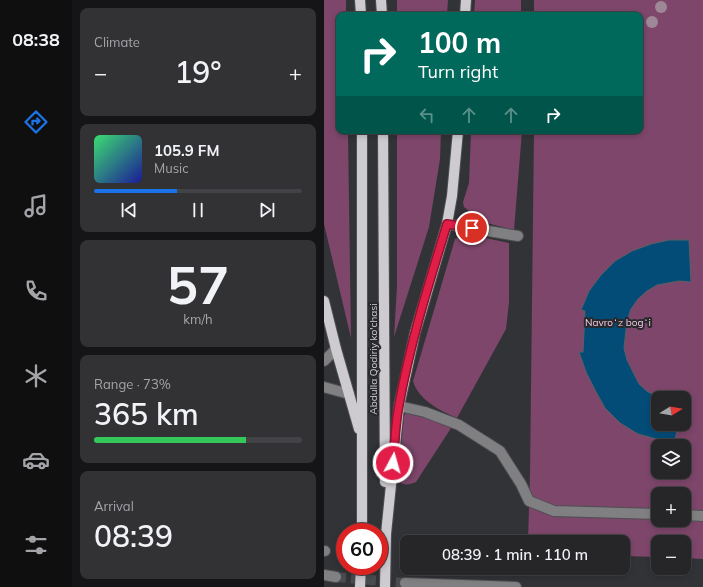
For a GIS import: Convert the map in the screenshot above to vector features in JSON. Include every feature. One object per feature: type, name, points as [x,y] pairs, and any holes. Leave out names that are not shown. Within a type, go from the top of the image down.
[{"type":"main road","points":[[360,0],[361,12]]},
{"type":"main road","points":[[382,0],[382,12]]},
{"type":"main road","points":[[465,12],[466,0]]},
{"type":"main road","name":"Abdulla Qodiriy ko'chasi","points":[[362,134],[362,523]]},
{"type":"main road","name":"Abdulla Qodiriy ko'chasi","points":[[383,134],[386,523]]},
{"type":"main road","points":[[387,523],[399,406],[415,333],[447,224],[452,196],[458,134]]},
{"type":"main road","points":[[324,301],[336,349],[363,441]]},
{"type":"main road","points":[[360,587],[361,575]]},
{"type":"main road","name":"Abdulla Qodiriy ko'chasi","points":[[385,575],[385,587]]},
{"type":"street","points":[[447,224],[518,236]]},
{"type":"street","points":[[324,361],[336,349]]},
{"type":"street","points":[[324,387],[350,394]]},
{"type":"street","points":[[399,406],[425,412],[459,425],[500,451],[521,484],[529,501],[554,511],[651,514]]},
{"type":"street","points":[[691,515],[703,516]]},
{"type":"street","points":[[324,575],[336,577]]},
{"type":"street","points":[[405,582],[516,587]]},
{"type":"green space","points":[[324,0],[346,0],[346,12],[336,12],[336,134],[348,134],[351,338],[324,224]]},
{"type":"green space","points":[[397,0],[448,0],[447,12],[397,12]]},
{"type":"green space","points":[[475,0],[521,0],[521,12],[474,12]]},
{"type":"green space","name":"Navroʻz bogʻi","points":[[534,0],[703,0],[703,559],[691,558],[691,535],[651,535],[651,557],[630,556],[630,535],[528,535],[534,134],[643,134],[643,12],[534,12]]},
{"type":"green space","points":[[397,134],[441,134],[440,159],[429,227],[394,337],[397,286]]},
{"type":"green space","points":[[471,134],[522,134],[514,230],[483,222],[464,207],[463,202],[469,183]]},
{"type":"green space","points":[[463,235],[471,235],[509,243],[509,302],[506,329],[457,418],[437,408],[425,399],[416,388],[413,381],[455,239]]},
{"type":"green space","points":[[411,411],[453,425],[416,482],[411,484],[402,484],[398,481],[404,416],[406,412]]},
{"type":"building","points":[[669,240],[689,240],[691,282],[679,281],[657,285],[638,299],[631,309],[627,321],[624,348],[627,360],[639,384],[651,393],[651,431],[677,431],[675,439],[656,439],[638,434],[620,423],[605,408],[586,372],[579,352],[583,352],[585,311],[581,310],[589,291],[601,275],[615,261],[632,251],[651,244]]},
{"type":"tunnel","points":[[336,577],[405,583]]},
{"type":"route","points":[[393,463],[399,406],[408,362],[447,224],[472,228]]}]
